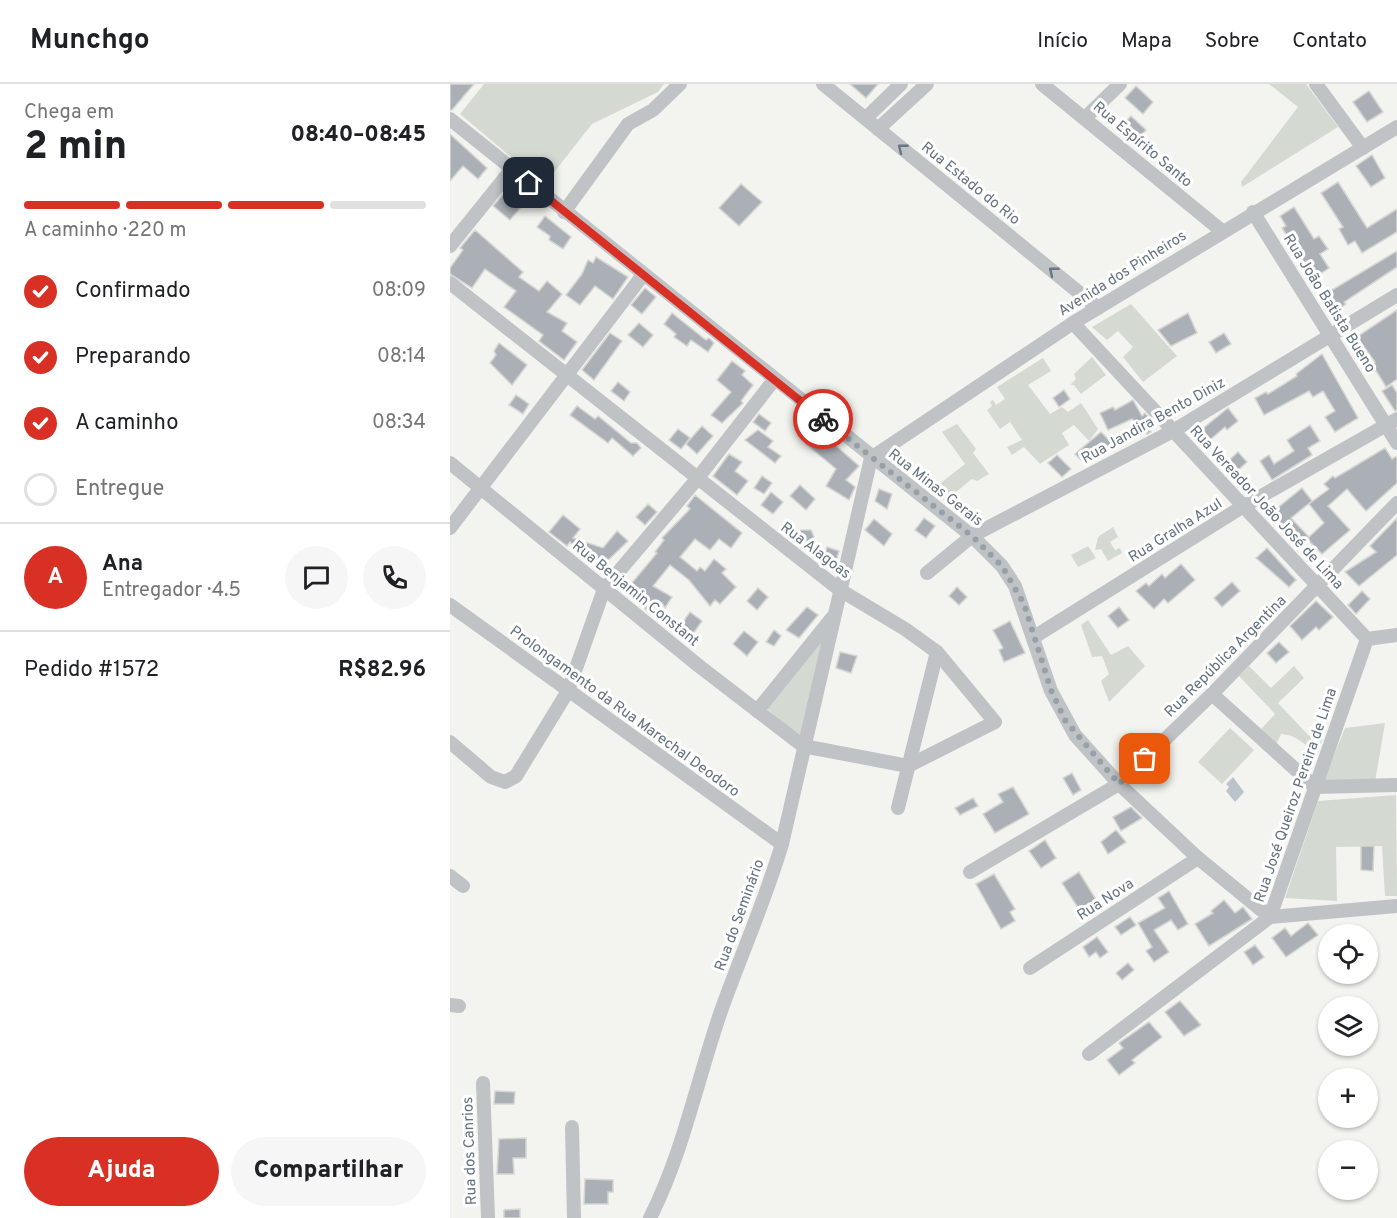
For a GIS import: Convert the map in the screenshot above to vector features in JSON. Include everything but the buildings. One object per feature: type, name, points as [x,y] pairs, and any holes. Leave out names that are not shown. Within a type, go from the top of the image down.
[{"type":"street","points":[[564,212],[628,124],[653,110],[680,84]]},
{"type":"street","name":"Rua Estado do Rio","points":[[823,84],[1098,308]]},
{"type":"street","points":[[866,118],[902,84]]},
{"type":"street","points":[[878,129],[927,84]]},
{"type":"street","name":"Rua Espírito Santo","points":[[1042,84],[1086,117],[1222,231]]},
{"type":"street","points":[[1086,117],[1120,84]]},
{"type":"street","points":[[1316,84],[1363,148]]},
{"type":"street","name":"Rua Minas Gerais","points":[[450,119],[870,458],[972,536],[1002,566],[1015,586],[1051,690],[1065,720],[1119,784],[1198,858],[1270,917]]},
{"type":"street","name":"Avenida dos Pinheiros","points":[[870,458],[1073,323],[1253,212],[1396,130]]},
{"type":"street","points":[[450,246],[512,169]]},
{"type":"street","name":"Rua João Batista Bueno","points":[[1253,212],[1331,334],[1392,422],[1397,443]]},
{"type":"street","points":[[450,528],[479,487],[643,275]]},
{"type":"street","name":"Rua Alagoas","points":[[450,283],[840,590],[937,652],[995,722],[908,766]]},
{"type":"street","name":"Rua Jandira Bento Diniz","points":[[927,573],[972,536],[1173,430],[1397,295]]},
{"type":"street","name":"Rua Vereador João José de Lima","points":[[1073,323],[1367,639]]},
{"type":"street","points":[[450,742],[491,777],[505,782],[516,776],[568,690],[604,589],[697,479],[774,380]]},
{"type":"street","name":"Rua Gralha Azul","points":[[1034,637],[1242,507],[1392,422]]},
{"type":"street","name":"Rua do Seminário","points":[[650,1218],[671,1170],[721,1011],[782,844],[870,458]]},
{"type":"street","name":"Rua Benjamin Constant","points":[[450,463],[604,589],[803,746]]},
{"type":"street","name":"Rua República Argentina","points":[[970,872],[1119,784],[1212,694],[1397,503]]},
{"type":"street","name":"Prolongamento da Rua Marechal Deodoro","points":[[450,604],[782,844]]},
{"type":"street","name":"Rua do Seminário","points":[[757,711],[833,616]]},
{"type":"street","points":[[1367,639],[1397,635]]},
{"type":"street","name":"Rua José Queiroz Pereira de Lima","points":[[1089,1054],[1270,917],[1367,639]]},
{"type":"street","points":[[898,808],[937,652]]},
{"type":"street","points":[[1212,694],[1315,787],[1397,785]]},
{"type":"street","points":[[803,746],[908,766]]},
{"type":"street","name":"Rua Nova","points":[[1030,968],[1198,858]]},
{"type":"street","points":[[450,876],[462,886]]},
{"type":"street","points":[[1270,917],[1397,906]]},
{"type":"street","name":"Rua dos Canrios","points":[[483,1083],[488,1218]]},
{"type":"street","points":[[572,1127],[574,1218]]},
{"type":"shaded area","points":[[484,84],[664,84],[658,92],[592,124],[544,185],[460,114]]},
{"type":"shaded area","points":[[1269,84],[1306,84],[1338,127],[1242,187],[1241,182],[1298,107]]},
{"type":"shaded area","points":[[1131,304],[1177,356],[1143,382],[1123,357],[1133,347],[1118,331],[1107,340],[1092,327]]},
{"type":"shaded area","points":[[1092,357],[1106,375],[1081,394],[1074,385],[1070,385],[1076,379],[1074,374]]},
{"type":"shaded area","points":[[1043,358],[1051,371],[1028,385],[1050,414],[1062,407],[1068,412],[1081,403],[1098,429],[1089,441],[1074,425],[1062,433],[1069,445],[1040,464],[1024,447],[1012,455],[1007,447],[1022,440],[1010,422],[1000,429],[987,410],[992,406],[990,402],[993,400],[996,405],[1005,399],[997,387]]},
{"type":"shaded area","points":[[957,424],[976,449],[973,453],[989,474],[977,481],[972,479],[945,501],[933,489],[965,464],[942,432]]},
{"type":"shaded area","points":[[1113,527],[1118,537],[1110,542],[1115,550],[1120,548],[1122,553],[1108,561],[1101,549],[1095,550],[1098,537]]},
{"type":"shaded area","points":[[1088,546],[1096,558],[1078,567],[1071,555]]},
{"type":"shaded area","points":[[1088,620],[1111,655],[1128,646],[1145,666],[1109,702],[1101,681],[1109,674],[1102,656],[1092,657],[1081,625]]},
{"type":"shaded area","points":[[827,630],[802,738],[766,708]]},
{"type":"shaded area","points":[[1249,666],[1271,688],[1294,666],[1304,678],[1278,703],[1312,739],[1323,729],[1326,730],[1317,755],[1292,736],[1281,734],[1276,745],[1261,729],[1275,714],[1239,676]]},
{"type":"shaded area","points":[[1385,723],[1375,782],[1323,782],[1345,728]]},
{"type":"shaded area","points":[[1230,728],[1254,750],[1222,784],[1198,762]]},
{"type":"shaded area","points":[[1233,777],[1244,792],[1235,802],[1226,791],[1229,787],[1226,784]]},
{"type":"shaded area","points":[[1396,795],[1397,896],[1385,896],[1382,846],[1336,847],[1337,901],[1285,898],[1318,801]]},
{"type":"way so far","points":[[823,419],[972,536],[1002,566],[1024,604],[1051,690],[1065,720],[1075,735],[1119,784],[1145,759]]},
{"type":"route","points":[[529,183],[823,419]]}]
